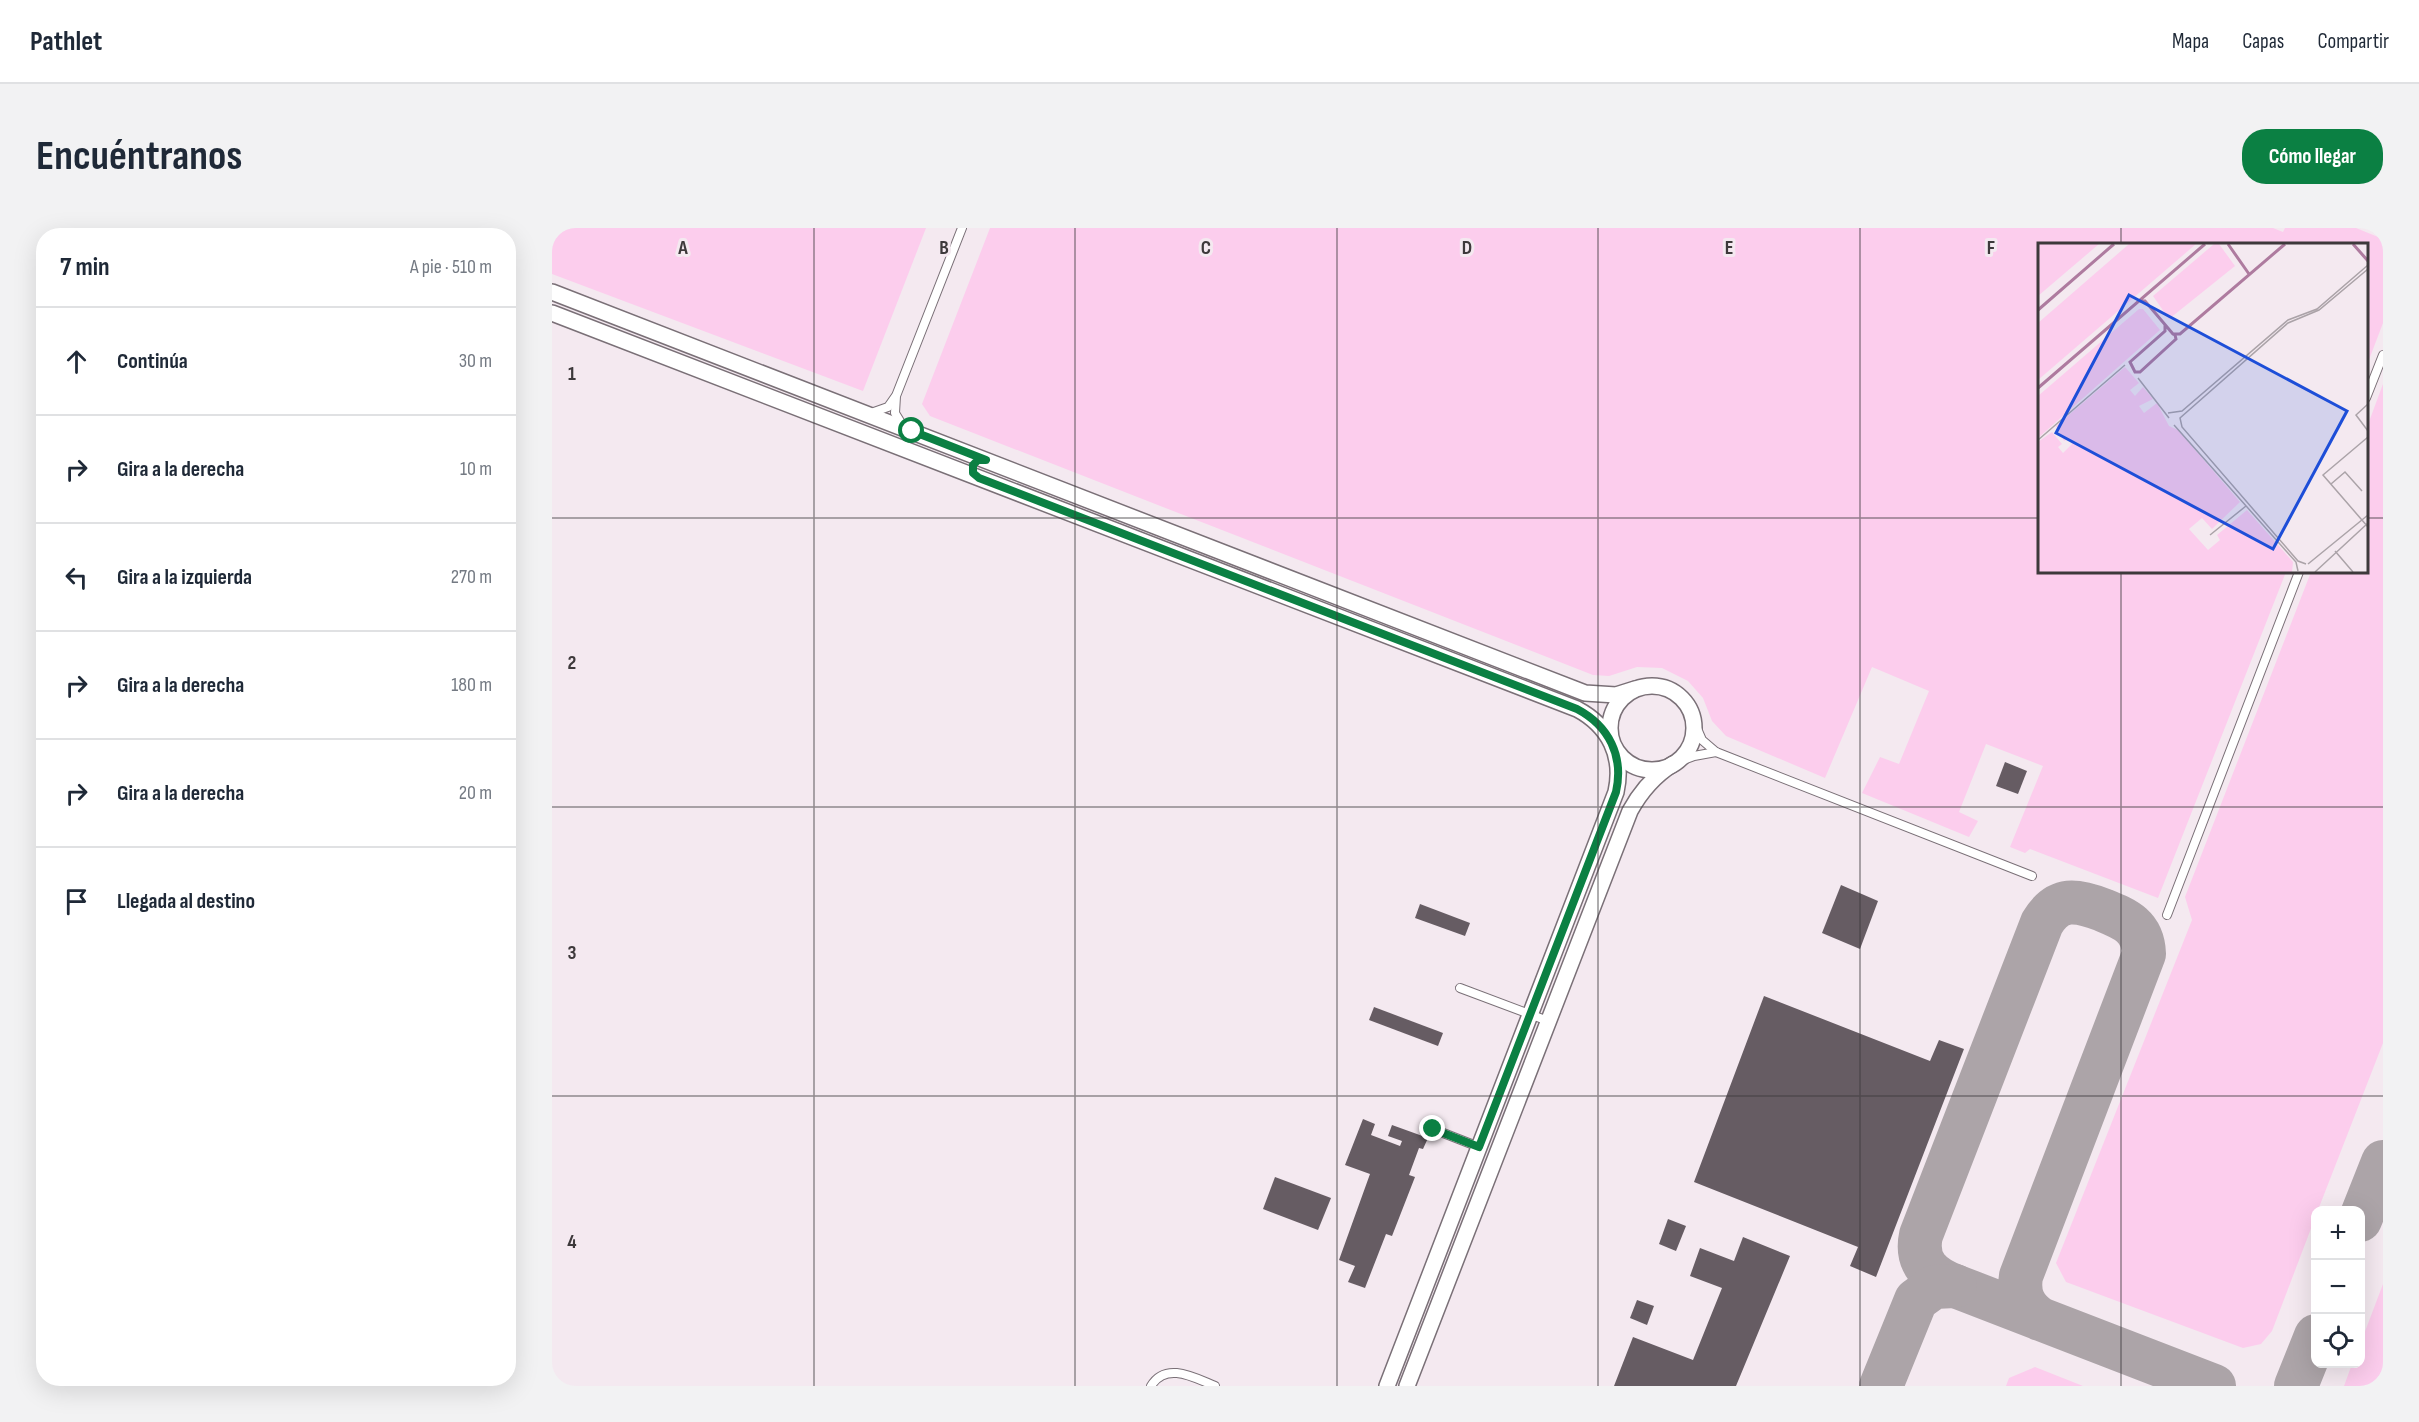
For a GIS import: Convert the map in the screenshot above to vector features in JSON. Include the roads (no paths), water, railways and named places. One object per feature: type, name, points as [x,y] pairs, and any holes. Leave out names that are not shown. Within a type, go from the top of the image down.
[{"type":"street","points":[[552,292],[1585,693],[1616,695],[1655,686],[1674,693],[1688,707],[1692,717],[1692,739],[1688,749],[1648,784],[1630,811],[1407,1386]]},
{"type":"street","points":[[552,313],[1577,709],[1603,729],[1621,757],[1640,769],[1662,769],[1673,764]]},
{"type":"street","points":[[685,364],[692,364],[697,358],[697,351],[692,346]]},
{"type":"street","points":[[707,373],[702,368],[702,360],[707,355],[715,355]]},
{"type":"street","points":[[956,469],[963,469],[968,464],[968,456],[963,451]]},
{"type":"street","points":[[979,478],[973,473],[973,465],[978,460],[986,460]]},
{"type":"street","points":[[1387,1386],[1616,792],[1619,770],[1610,737],[1612,714],[1626,695],[1635,690]]},
{"type":"lane","points":[[912,431],[901,424],[897,418],[894,407],[896,396],[962,228]]},
{"type":"lane","points":[[2368,395],[2383,355]]},
{"type":"lane","points":[[865,413],[882,410],[896,396]]},
{"type":"lane","points":[[2167,915],[2299,573]]},
{"type":"lane","points":[[1692,717],[1702,740],[1716,752],[2032,876]]},
{"type":"lane","points":[[1673,764],[1694,756],[1716,752]]},
{"type":"lane","points":[[1460,988],[1548,1021]]},
{"type":"lane","points":[[1433,1129],[1479,1147]]},
{"type":"lane","points":[[1151,1386],[1162,1375],[1178,1371],[1215,1386]]}]
